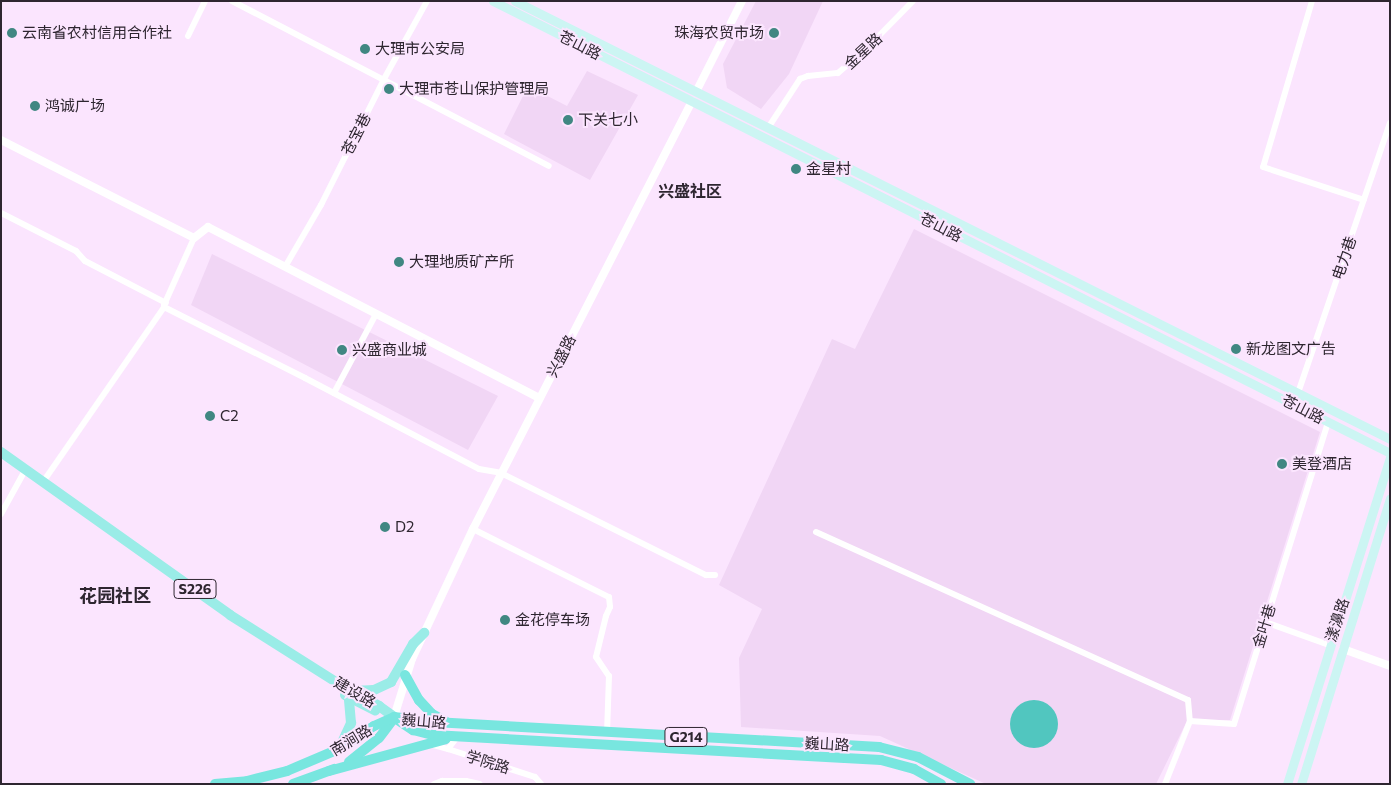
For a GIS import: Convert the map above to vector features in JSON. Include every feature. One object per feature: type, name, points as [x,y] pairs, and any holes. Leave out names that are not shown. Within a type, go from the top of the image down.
[{"type":"highway","points":[[405,675],[414,692],[426,708],[448,723]]},
{"type":"highway","name":"巍山路","points":[[394,717],[448,723],[892,749],[918,758],[970,784]]},
{"type":"highway","name":"巍山路","points":[[394,717],[418,732],[458,736],[889,762],[914,769],[941,784]]},
{"type":"highway","name":"南涧路","points":[[215,784],[247,781],[276,774],[339,749],[374,726],[394,717]]},
{"type":"highway","name":"南涧路","points":[[292,784],[329,771],[365,751],[380,738],[394,717]]},
{"type":"highway","points":[[329,771],[458,736]]},
{"type":"highway","points":[[889,762],[892,749]]},
{"type":"highway","points":[[946,784],[952,774]]},
{"type":"main road","name":"苍山路","points":[[493,1],[1390,453]]},
{"type":"main road","name":"苍山路","points":[[515,1],[1390,439]]},
{"type":"main road","name":"兴盛路","points":[[692,101],[696,92]]},
{"type":"main road","name":"建设路","points":[[1,452],[230,615],[350,695]]},
{"type":"main road","name":"建设路","points":[[1,458],[230,622],[350,695],[380,706],[394,717]]},
{"type":"main road","name":"漾濞路","points":[[1286,784],[1329,644],[1390,458]]},
{"type":"main road","name":"漾濞路","points":[[1301,784],[1390,499]]},
{"type":"main road","points":[[339,749],[351,723],[350,695],[374,690],[391,682],[413,644],[424,633]]},
{"type":"street","points":[[188,36],[205,1]]},
{"type":"street","points":[[232,1],[549,166]]},
{"type":"street","name":"苍宝巷","points":[[285,267],[321,205],[384,79],[427,1]]},
{"type":"street","name":"兴盛路","points":[[696,92],[742,1]]},
{"type":"street","name":"金星路","points":[[768,128],[800,79],[808,76],[838,73],[866,49],[913,1]]},
{"type":"street","points":[[1312,1],[1263,167],[1364,200]]},
{"type":"street","name":"兴盛路","points":[[394,717],[405,675],[473,529],[692,101]]},
{"type":"street","name":"电力巷","points":[[1298,393],[1390,123]]},
{"type":"street","points":[[1,140],[194,238]]},
{"type":"street","points":[[1,213],[76,251],[84,261],[164,306],[479,469],[502,473],[706,575],[715,575]]},
{"type":"street","points":[[43,482],[164,306],[194,238],[208,227],[540,398]]},
{"type":"street","points":[[334,393],[376,314]]},
{"type":"street","name":"金叶巷","points":[[1190,721],[1234,724],[1328,422]]},
{"type":"street","points":[[1,514],[23,474]]},
{"type":"street","points":[[473,529],[609,598],[610,607],[596,656],[609,676],[606,732]]},
{"type":"street","points":[[816,532],[1188,700],[1190,721],[1165,784]]},
{"type":"street","points":[[1265,622],[1329,644]]},
{"type":"street","points":[[1343,649],[1390,666]]},
{"type":"street","name":"学院路","points":[[458,736],[448,749],[535,777],[541,784]]},
{"type":"street","points":[[427,744],[448,749]]},
{"type":"street","name":"学院路","points":[[434,784],[442,781],[466,781],[480,784]]},
{"type":"shaded area","name":"珠海农贸市场","points":[[756,1],[823,1],[789,74],[761,109],[727,88],[723,64]]},
{"type":"shaded area","name":"下关七小","points":[[587,71],[638,95],[590,180],[504,134],[528,86],[567,106]]},
{"type":"shaded area","points":[[914,229],[1320,432],[1230,720],[1187,721],[1156,784],[986,784],[880,736],[741,727],[739,658],[762,609],[719,585],[832,339],[855,349]]},
{"type":"shaded area","name":"兴盛商业城","points":[[212,254],[498,396],[468,450],[191,305]]},
{"type":"shaded area","points":[[1029,700],[1039,700],[1051,707],[1058,719],[1058,729],[1051,741],[1039,748],[1029,748],[1021,744],[1014,737],[1010,729],[1010,719],[1014,711],[1021,704]]},
{"type":"place","name":"云南省农村信用合作社","points":[[12,33]]},
{"type":"place","name":"珠海农贸市场","points":[[774,33]]},
{"type":"place","name":"大理市公安局","points":[[365,49]]},
{"type":"place","name":"大理市苍山保护管理局","points":[[389,89]]},
{"type":"place","name":"鸿诚广场","points":[[35,106]]},
{"type":"place","name":"下关七小","points":[[568,120]]},
{"type":"place","name":"金星村","points":[[796,169]]},
{"type":"place","name":"大理地质矿产所","points":[[399,262]]},
{"type":"place","name":"新龙图文广告","points":[[1236,349]]},
{"type":"place","name":"兴盛商业城","points":[[342,350]]},
{"type":"place","name":"C2","points":[[210,416]]},
{"type":"place","name":"美登酒店","points":[[1282,464]]},
{"type":"place","name":"D2","points":[[385,527]]},
{"type":"place","name":"金花停车场","points":[[505,620]]},
{"type":"district","name":"兴盛社区","points":[[690,191]]},
{"type":"district","name":"花园社区","points":[[115,595]]}]
